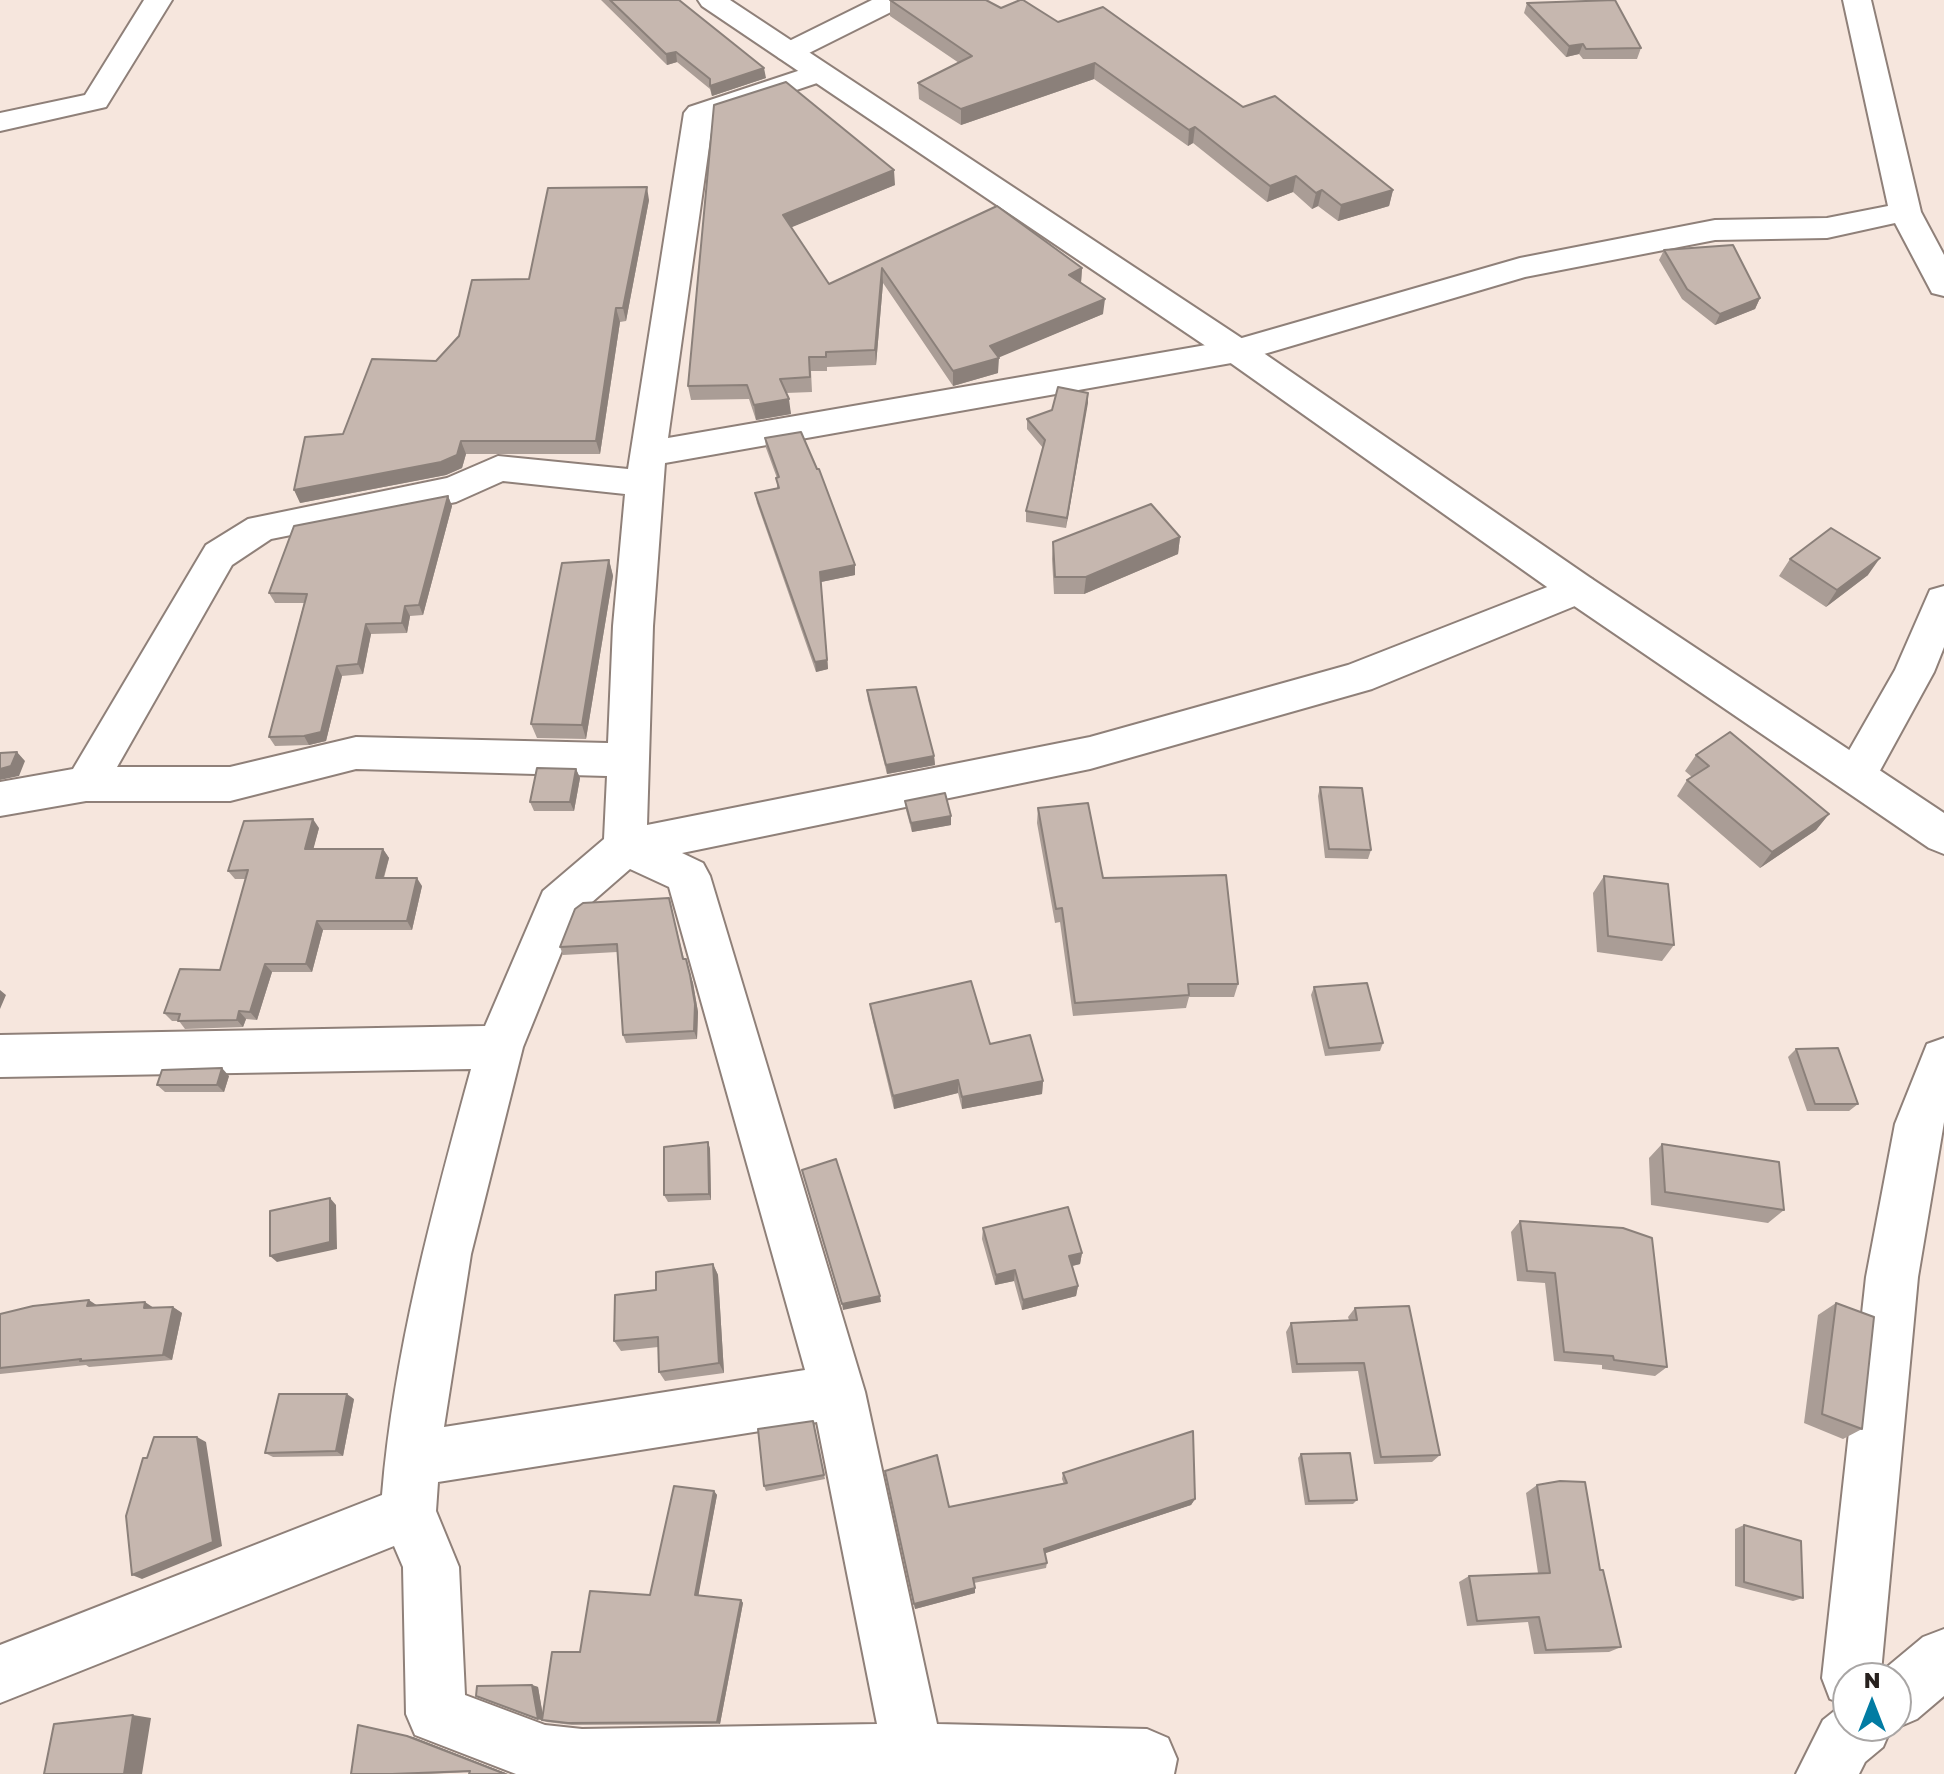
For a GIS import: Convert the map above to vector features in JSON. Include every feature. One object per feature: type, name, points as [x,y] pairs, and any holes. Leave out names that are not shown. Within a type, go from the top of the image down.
[{"type":"street","points":[[0,122],[96,101],[158,0]]},
{"type":"street","points":[[712,0],[1237,351],[1578,589],[1944,836]]},
{"type":"street","points":[[625,847],[633,626],[646,469],[699,113],[804,62],[893,0]]},
{"type":"street","points":[[1857,0],[1905,212],[1944,286]]},
{"type":"street","points":[[86,784],[219,555],[261,528],[456,489],[498,468],[646,469],[1237,351],[1520,268],[1715,230],[1827,228],[1905,212]]},
{"type":"street","points":[[1144,1774],[1147,1759],[913,1754],[584,1767],[436,1714],[431,1567],[410,1486],[446,1254],[500,1047],[559,904],[625,847],[1090,753],[1358,678],[1578,589]]},
{"type":"street","points":[[1856,775],[1914,672],[1944,600]]},
{"type":"street","points":[[0,799],[86,784],[230,784],[356,753],[627,760]]},
{"type":"street","points":[[625,847],[688,876],[838,1392],[913,1754]]},
{"type":"street","points":[[0,1056],[500,1047]]},
{"type":"street","points":[[1853,1662],[1892,1277],[1919,1124],[1944,1059]]},
{"type":"street","points":[[0,1674],[410,1486],[838,1392]]},
{"type":"street","points":[[1912,1685],[1944,1658]]},
{"type":"building","points":[[610,0],[679,0],[764,68],[710,86],[710,79],[676,52],[666,54]]},
{"type":"building","points":[[890,0],[986,0],[1001,8],[1023,0],[1058,22],[1103,7],[1243,107],[1275,96],[1393,190],[1341,205],[1322,190],[1316,193],[1296,176],[1270,186],[1195,127],[1189,130],[1095,63],[961,109],[918,83],[972,56]]},
{"type":"building","points":[[1615,0],[1641,48],[1586,49],[1583,44],[1569,46],[1527,3]]},
{"type":"building","points":[[786,82],[894,170],[783,215],[829,284],[997,206],[1082,268],[1069,275],[1105,299],[990,346],[999,358],[953,371],[882,268],[875,350],[826,352],[826,357],[809,357],[810,377],[780,379],[789,399],[754,405],[747,385],[688,386],[714,105]]},
{"type":"building","points":[[647,187],[623,308],[616,308],[596,441],[461,441],[457,455],[441,462],[294,490],[305,437],[343,434],[372,359],[436,361],[459,336],[472,280],[529,279],[548,188]]},
{"type":"building","points":[[1733,245],[1760,298],[1720,314],[1687,289],[1664,250]]},
{"type":"building","points":[[1058,387],[1088,393],[1067,518],[1026,511],[1045,440],[1027,419],[1052,410]]},
{"type":"building","points":[[801,432],[819,469],[855,565],[820,572],[827,660],[815,662],[755,493],[779,488],[776,478],[779,477],[765,438]]},
{"type":"building","points":[[448,496],[419,605],[405,606],[402,623],[366,624],[358,664],[337,666],[321,732],[269,737],[307,594],[269,593],[294,526]]},
{"type":"building","points":[[1151,504],[1180,537],[1086,577],[1055,577],[1053,542]]},
{"type":"building","points":[[1831,528],[1880,558],[1837,590],[1790,559]]},
{"type":"building","points":[[609,560],[582,725],[531,724],[562,563]]},
{"type":"building","points":[[916,687],[934,756],[886,765],[867,690]]},
{"type":"building","points":[[1730,732],[1829,814],[1772,852],[1687,780],[1709,766],[1696,755]]},
{"type":"building","points":[[17,752],[11,766],[0,769],[0,753]]},
{"type":"building","points":[[537,768],[576,769],[570,802],[530,802]]},
{"type":"building","points":[[1320,787],[1362,788],[1371,850],[1329,849]]},
{"type":"building","points":[[945,793],[951,816],[911,823],[905,801]]},
{"type":"building","points":[[1088,803],[1103,878],[1226,875],[1238,984],[1188,984],[1189,995],[1075,1003],[1062,908],[1056,909],[1038,808]]},
{"type":"building","points":[[313,819],[305,849],[383,849],[376,878],[417,878],[407,921],[317,921],[306,964],[265,964],[250,1012],[239,1011],[237,1020],[178,1021],[180,1014],[164,1013],[180,969],[220,970],[248,870],[228,871],[244,821]]},
{"type":"building","points":[[1604,876],[1668,884],[1674,945],[1608,936]]},
{"type":"building","points":[[669,898],[683,959],[686,959],[690,975],[695,1004],[694,1031],[623,1035],[617,944],[560,947],[575,909],[583,903]]},
{"type":"building","points":[[971,981],[990,1044],[1030,1035],[1043,1081],[962,1097],[958,1080],[893,1096],[870,1004]]},
{"type":"building","points":[[1367,983],[1383,1043],[1329,1048],[1314,987]]},
{"type":"building","points":[[1838,1048],[1858,1104],[1815,1104],[1796,1049]]},
{"type":"building","points":[[222,1068],[217,1085],[157,1085],[162,1070]]},
{"type":"building","points":[[708,1142],[709,1194],[664,1195],[664,1147]]},
{"type":"building","points":[[1662,1144],[1779,1162],[1784,1210],[1665,1192]]},
{"type":"building","points":[[836,1159],[880,1296],[842,1304],[802,1170]]},
{"type":"building","points":[[330,1198],[330,1242],[270,1256],[270,1211]]},
{"type":"building","points":[[1068,1207],[1082,1253],[1069,1256],[1078,1286],[1023,1300],[1015,1270],[996,1275],[983,1228]]},
{"type":"building","points":[[1520,1221],[1623,1228],[1652,1238],[1667,1367],[1614,1360],[1613,1356],[1564,1352],[1555,1273],[1527,1271]]},
{"type":"building","points":[[713,1264],[719,1363],[659,1372],[658,1337],[614,1341],[615,1295],[656,1290],[656,1272]]},
{"type":"building","points":[[89,1300],[87,1306],[145,1302],[144,1308],[173,1307],[163,1355],[81,1359],[0,1368],[0,1314],[33,1306]]},
{"type":"building","points":[[1836,1303],[1874,1317],[1862,1429],[1822,1414]]},
{"type":"building","points":[[1409,1306],[1440,1455],[1381,1457],[1364,1363],[1297,1364],[1291,1323],[1357,1320],[1355,1308]]},
{"type":"building","points":[[279,1394],[347,1394],[336,1451],[265,1453]]},
{"type":"building","points":[[813,1421],[824,1475],[764,1486],[758,1429]]},
{"type":"building","points":[[1193,1431],[1195,1499],[1044,1549],[1047,1563],[973,1578],[975,1588],[914,1604],[885,1471],[937,1455],[949,1507],[1067,1483],[1063,1473]]},
{"type":"building","points":[[154,1437],[197,1437],[213,1542],[132,1575],[126,1516],[143,1458],[147,1458]]},
{"type":"building","points":[[1350,1453],[1357,1500],[1309,1501],[1301,1454]]},
{"type":"building","points":[[1560,1481],[1585,1482],[1600,1570],[1603,1570],[1621,1647],[1546,1650],[1539,1617],[1477,1621],[1469,1576],[1550,1573],[1537,1485]]},
{"type":"building","points":[[674,1486],[714,1491],[695,1595],[741,1600],[717,1722],[568,1723],[542,1720],[552,1652],[580,1652],[590,1591],[650,1595]]},
{"type":"building","points":[[1744,1525],[1801,1541],[1803,1598],[1744,1582]]},
{"type":"building","points":[[532,1685],[538,1719],[476,1696],[477,1686]]},
{"type":"building","points":[[133,1715],[124,1774],[44,1774],[54,1724]]},
{"type":"building","points":[[358,1725],[407,1736],[505,1774],[469,1774],[470,1771],[351,1774]]}]
